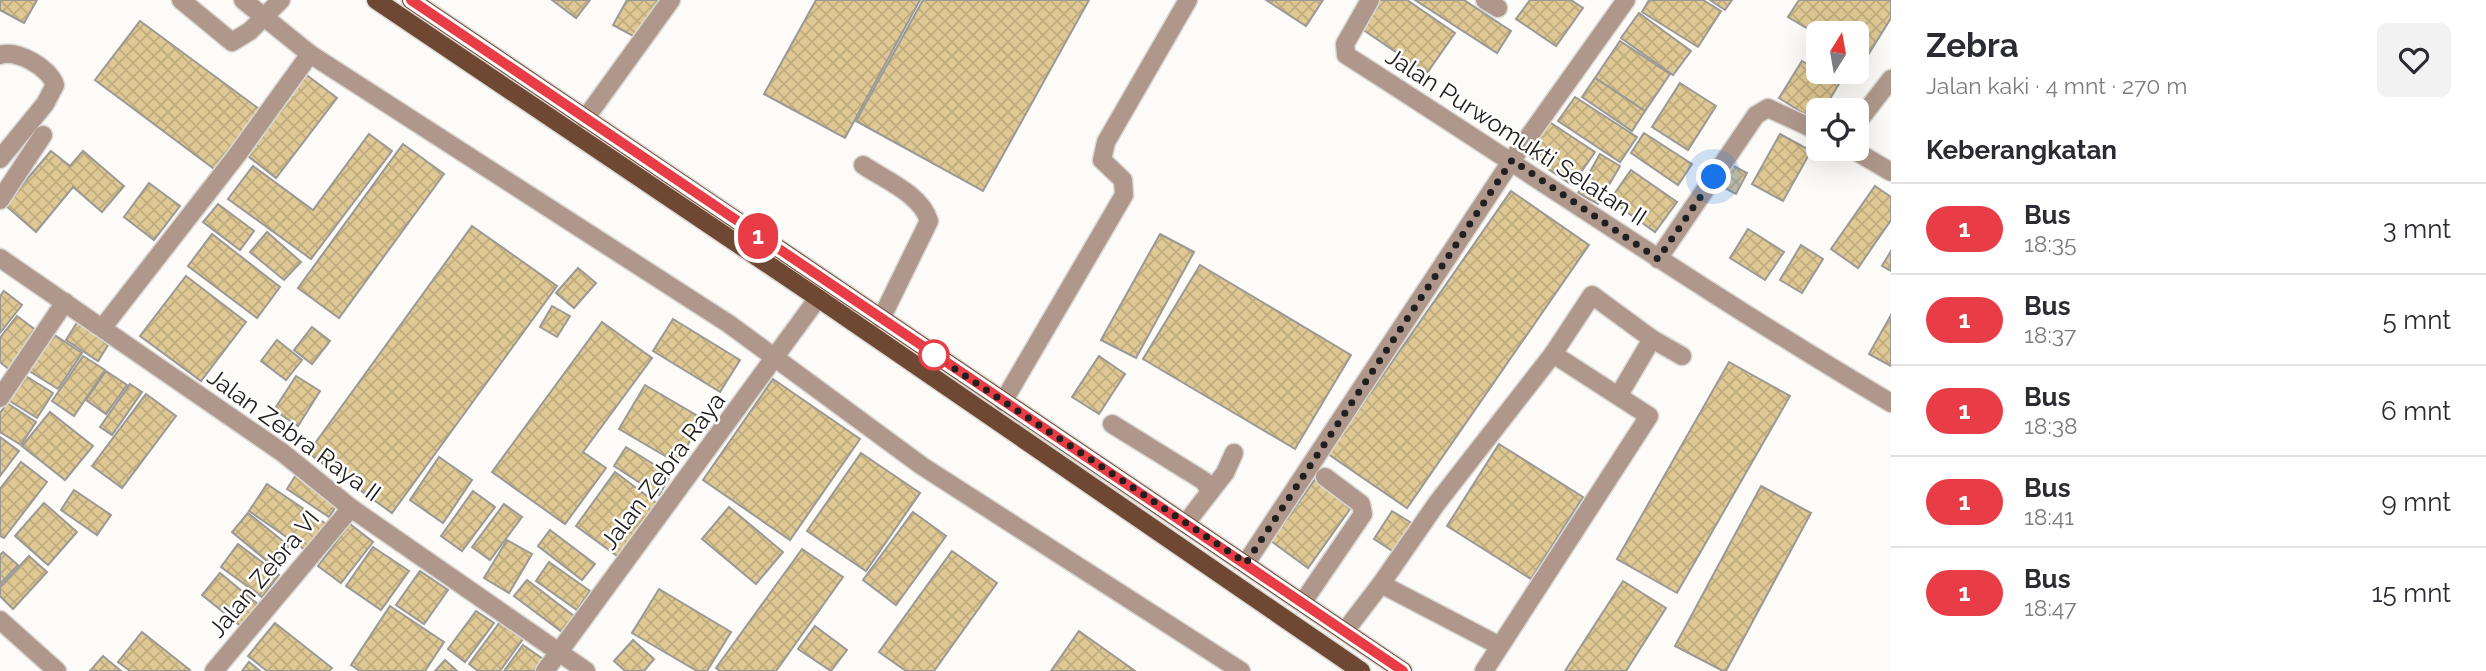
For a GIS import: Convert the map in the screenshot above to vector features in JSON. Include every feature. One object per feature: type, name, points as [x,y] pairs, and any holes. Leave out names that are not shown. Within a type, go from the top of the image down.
[{"type":"main road","points":[[376,0],[818,298],[1361,671]]},
{"type":"main road","points":[[411,0],[1404,671]]},
{"type":"main road","points":[[478,71],[491,55]]},
{"type":"street","points":[[181,0],[232,42],[250,31],[262,16],[281,0]]},
{"type":"street","points":[[243,0],[310,54],[729,324],[922,466],[1241,671]]},
{"type":"street","points":[[585,119],[671,0]]},
{"type":"street","points":[[1003,402],[1124,195],[1123,180],[1102,160],[1105,142],[1188,0]]},
{"type":"street","name":"Jalan Purwomukti Selatan II","points":[[1370,0],[1345,44],[1346,55],[1512,160],[1759,325],[1891,403]]},
{"type":"street","points":[[1246,563],[1512,160],[1626,0]]},
{"type":"street","points":[[0,55],[8,52],[18,55],[48,73],[55,85],[45,104],[0,159]]},
{"type":"street","points":[[103,327],[230,164],[310,54]]},
{"type":"street","points":[[1869,107],[1891,79]]},
{"type":"street","points":[[1658,259],[1756,115],[1768,108],[1806,125]]},
{"type":"street","points":[[0,200],[43,135]]},
{"type":"street","points":[[1869,159],[1891,173]]},
{"type":"street","points":[[863,165],[925,209],[929,221],[881,319]]},
{"type":"street","name":"Jalan Zebra Raya II","points":[[0,258],[283,453],[351,508],[586,671]]},
{"type":"street","points":[[1345,631],[1437,503],[1553,354],[1592,295],[1652,339],[1682,356]]},
{"type":"street","name":"Jalan Zebra Raya","points":[[545,671],[818,298]]},
{"type":"street","points":[[0,398],[65,302]]},
{"type":"street","points":[[1619,395],[1652,339]]},
{"type":"street","points":[[1484,671],[1649,416],[1553,354]]},
{"type":"street","points":[[1112,424],[1193,472],[1204,481],[1210,492]]},
{"type":"street","points":[[1186,523],[1225,473],[1234,453]]},
{"type":"street","points":[[1303,602],[1363,514],[1360,504],[1325,477]]},
{"type":"street","name":"Jalan Zebra VI","points":[[214,671],[351,508]]},
{"type":"street","points":[[1381,584],[1500,646]]},
{"type":"street","points":[[0,620],[57,671]]},
{"type":"building","points":[[0,0],[37,0],[24,23],[0,10]]},
{"type":"building","points":[[552,0],[590,0],[576,18]]},
{"type":"building","points":[[627,0],[659,0],[635,37],[613,25]]},
{"type":"building","points":[[816,0],[920,0],[845,138],[764,94]]},
{"type":"building","points":[[923,0],[1089,0],[983,191],[856,121]]},
{"type":"building","points":[[1266,0],[1323,0],[1306,26]]},
{"type":"building","points":[[1377,0],[1407,0],[1455,33],[1427,73],[1359,27]]},
{"type":"building","points":[[1415,0],[1464,0],[1511,31],[1497,53]]},
{"type":"building","points":[[1530,0],[1571,0],[1583,8],[1556,46],[1516,19]]},
{"type":"building","points":[[1649,0],[1703,0],[1721,11],[1698,47],[1642,12]]},
{"type":"building","points":[[1710,0],[1732,0],[1725,10]]},
{"type":"building","points":[[1799,0],[1891,0],[1891,18],[1869,53],[1869,21],[1806,21],[1806,28],[1788,17]]},
{"type":"building","points":[[1639,13],[1691,51],[1673,75],[1621,38]]},
{"type":"building","points":[[140,21],[266,114],[221,174],[95,80]]},
{"type":"building","points":[[1620,41],[1670,74],[1645,111],[1595,78]]},
{"type":"building","points":[[1802,61],[1806,63],[1806,84],[1839,84],[1830,98],[1806,98],[1806,115],[1779,98]]},
{"type":"building","points":[[304,73],[337,98],[276,178],[244,153]]},
{"type":"building","points":[[1595,78],[1645,111],[1632,131],[1582,97]]},
{"type":"building","points":[[1680,83],[1716,106],[1688,150],[1652,127]]},
{"type":"building","points":[[1575,97],[1637,137],[1620,162],[1558,121]]},
{"type":"building","points":[[1545,119],[1595,152],[1572,185],[1523,152]]},
{"type":"building","points":[[1644,133],[1692,164],[1678,185],[1631,153]]},
{"type":"building","points":[[369,134],[392,151],[311,259],[228,199],[253,166],[313,210]]},
{"type":"building","points":[[1780,134],[1806,148],[1806,160],[1783,201],[1752,184]]},
{"type":"building","points":[[403,144],[444,174],[339,318],[298,288]]},
{"type":"building","points":[[51,151],[70,166],[83,151],[124,186],[102,212],[73,187],[36,232],[5,205]]},
{"type":"building","points":[[1600,154],[1620,166],[1598,204],[1578,193]]},
{"type":"building","points":[[1726,162],[1747,173],[1736,194],[1715,183]]},
{"type":"building","points":[[1631,170],[1677,202],[1655,232],[1610,200]]},
{"type":"building","points":[[149,183],[180,206],[154,240],[124,217]]},
{"type":"building","points":[[1875,186],[1891,197],[1891,220],[1858,268],[1831,249]]},
{"type":"building","points":[[1511,191],[1589,245],[1407,508],[1328,454]]},
{"type":"building","points":[[218,204],[254,231],[240,250],[203,222]]},
{"type":"building","points":[[472,226],[557,286],[392,513],[308,453]]},
{"type":"building","points":[[1748,229],[1784,252],[1765,280],[1730,258]]},
{"type":"building","points":[[267,232],[301,262],[284,280],[250,252]]},
{"type":"building","points":[[212,234],[280,287],[257,318],[188,266]]},
{"type":"building","points":[[1160,234],[1194,252],[1136,358],[1101,340]]},
{"type":"building","points":[[1801,245],[1823,259],[1802,293],[1780,280]]},
{"type":"building","points":[[1891,251],[1891,271],[1882,266]]},
{"type":"building","points":[[1200,265],[1351,355],[1295,449],[1143,359]]},
{"type":"building","points":[[578,268],[596,283],[574,308],[556,293]]},
{"type":"building","points":[[186,276],[246,322],[201,381],[140,336]]},
{"type":"building","points":[[4,291],[22,305],[0,333],[0,296]]},
{"type":"building","points":[[552,306],[570,316],[557,337],[540,327]]},
{"type":"building","points":[[1891,315],[1891,366],[1869,354]]},
{"type":"building","points":[[17,316],[41,334],[12,372],[0,362],[0,338]]},
{"type":"building","points":[[673,319],[740,360],[720,392],[653,351]]},
{"type":"building","points":[[78,321],[110,342],[98,361],[66,340]]},
{"type":"building","points":[[602,322],[652,358],[583,452],[606,468],[565,524],[492,472]]},
{"type":"building","points":[[312,327],[330,341],[312,364],[294,350]]},
{"type":"building","points":[[50,332],[82,353],[58,389],[26,369]]},
{"type":"building","points":[[277,340],[302,360],[286,380],[261,361]]},
{"type":"building","points":[[83,356],[105,370],[74,416],[52,401]]},
{"type":"building","points":[[1099,356],[1125,374],[1099,414],[1072,397]]},
{"type":"building","points":[[1729,362],[1790,396],[1677,593],[1617,559]]},
{"type":"building","points":[[106,371],[127,385],[106,414],[86,400]]},
{"type":"building","points":[[21,373],[53,393],[37,418],[5,398]]},
{"type":"building","points":[[296,376],[320,391],[298,426],[274,410]]},
{"type":"building","points":[[773,379],[860,439],[790,540],[703,480]]},
{"type":"building","points":[[130,384],[142,392],[112,435],[100,427]]},
{"type":"building","points":[[645,385],[703,419],[677,463],[619,429]]},
{"type":"building","points":[[146,394],[176,416],[122,488],[92,466]]},
{"type":"building","points":[[7,403],[36,422],[21,445],[0,432],[0,413]]},
{"type":"building","points":[[50,412],[93,446],[65,480],[22,446]]},
{"type":"building","points":[[0,437],[19,451],[0,476]]},
{"type":"building","points":[[1499,444],[1583,497],[1531,579],[1447,526]]},
{"type":"building","points":[[626,447],[671,475],[659,495],[614,466]]},
{"type":"building","points":[[861,453],[920,493],[866,571],[807,531]]},
{"type":"building","points":[[439,457],[472,480],[443,523],[410,500]]},
{"type":"building","points":[[21,462],[47,482],[4,538],[0,536],[0,489]]},
{"type":"building","points":[[615,472],[659,505],[620,558],[576,526]]},
{"type":"building","points":[[296,475],[338,503],[329,517],[287,489]]},
{"type":"building","points":[[1316,478],[1353,505],[1308,568],[1271,541]]},
{"type":"building","points":[[267,484],[326,524],[307,551],[249,511]]},
{"type":"building","points":[[1761,486],[1811,513],[1726,671],[1723,671],[1675,646]]},
{"type":"building","points":[[74,490],[111,515],[97,535],[61,510]]},
{"type":"building","points":[[473,491],[495,507],[462,551],[441,536]]},
{"type":"building","points":[[44,503],[77,532],[48,565],[15,536]]},
{"type":"building","points":[[504,504],[522,517],[490,560],[472,547]]},
{"type":"building","points":[[729,507],[783,552],[756,584],[702,539]]},
{"type":"building","points":[[1392,511],[1415,525],[1397,554],[1374,539]]},
{"type":"building","points":[[913,512],[946,536],[896,605],[863,580]]},
{"type":"building","points":[[248,513],[289,546],[273,566],[232,532]]},
{"type":"building","points":[[350,524],[373,542],[341,583],[318,566]]},
{"type":"building","points":[[550,530],[595,564],[582,580],[538,546]]},
{"type":"building","points":[[507,540],[532,554],[509,593],[484,578]]},
{"type":"building","points":[[238,544],[279,575],[262,597],[221,567]]},
{"type":"building","points":[[373,547],[409,571],[381,610],[346,586]]},
{"type":"building","points":[[802,549],[843,577],[776,671],[720,671],[716,668]]},
{"type":"building","points":[[952,551],[997,583],[934,671],[906,671],[879,652]]},
{"type":"building","points":[[3,552],[18,565],[0,584],[0,555]]},
{"type":"building","points":[[29,556],[47,572],[13,609],[0,596],[0,587]]},
{"type":"building","points":[[549,562],[590,591],[577,610],[536,581]]},
{"type":"building","points":[[420,571],[448,590],[424,624],[396,605]]},
{"type":"building","points":[[220,573],[259,605],[242,627],[202,595]]},
{"type":"building","points":[[527,580],[574,616],[562,632],[514,596]]},
{"type":"building","points":[[1623,581],[1666,608],[1626,671],[1565,671]]},
{"type":"building","points":[[659,589],[731,632],[707,671],[697,671],[632,633]]},
{"type":"building","points":[[390,606],[444,642],[425,671],[360,671],[351,665]]},
{"type":"building","points":[[476,611],[494,623],[465,662],[448,649]]},
{"type":"building","points":[[500,622],[523,639],[500,671],[478,671],[469,664]]},
{"type":"building","points":[[275,623],[332,668],[329,671],[267,671],[248,656]]},
{"type":"building","points":[[815,626],[847,650],[831,671],[798,649]]},
{"type":"building","points":[[1079,631],[1135,671],[1051,671]]},
{"type":"building","points":[[142,632],[190,670],[130,671],[118,662]]},
{"type":"building","points":[[633,640],[654,659],[644,671],[625,671],[614,661]]},
{"type":"building","points":[[523,645],[543,659],[534,671],[504,671]]},
{"type":"building","points":[[103,656],[121,671],[90,671]]},
{"type":"building","points":[[445,660],[457,671],[435,671]]},
{"type":"building","points":[[249,662],[260,671],[242,671]]},
{"type":"bus line","name":"1","points":[[411,0],[1403,671]]},
{"type":"route","points":[[934,355],[1246,563],[1512,160],[1658,259],[1714,177]]}]
